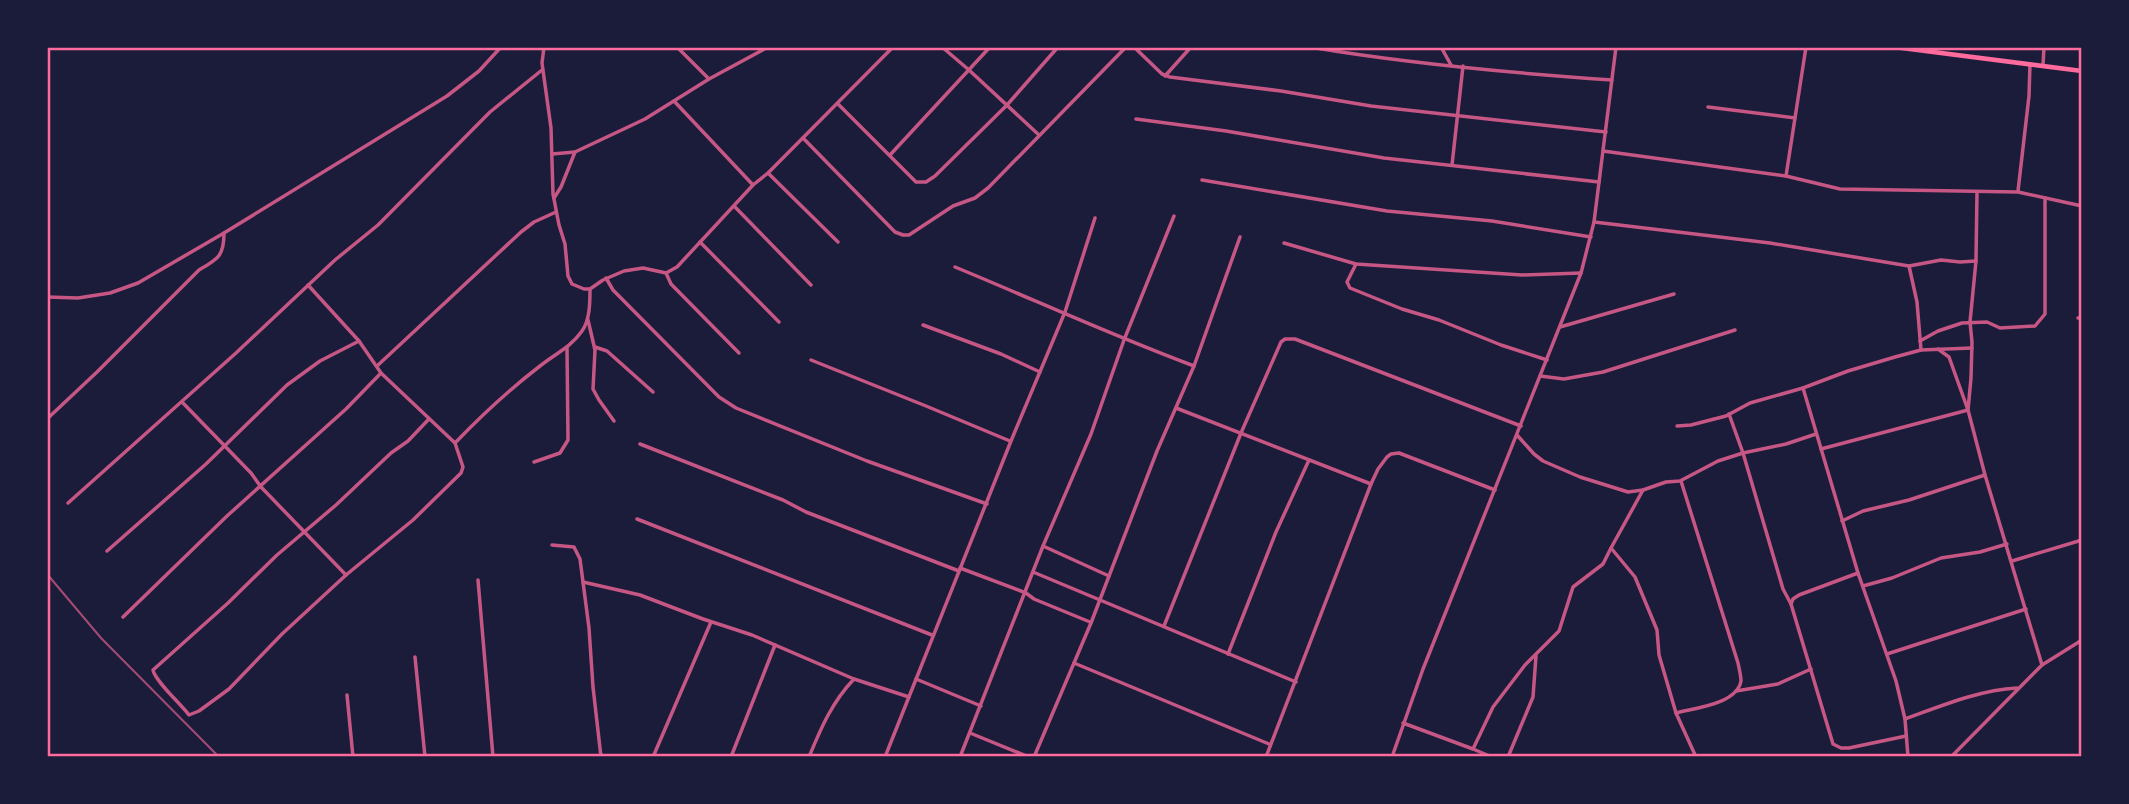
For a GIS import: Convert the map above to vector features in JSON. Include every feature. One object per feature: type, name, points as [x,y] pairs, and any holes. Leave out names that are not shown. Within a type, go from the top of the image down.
[{"type":"main road","points":[[1894,47],[2082,71]]},
{"type":"street","points":[[47,297],[78,298],[110,293],[138,283],[225,233],[447,96],[479,71],[502,47]]},
{"type":"street","points":[[544,47],[542,71],[551,128],[554,199],[565,244],[568,276],[577,288],[590,289],[606,278],[624,271],[643,268],[666,273],[686,260],[754,185],[893,47]]},
{"type":"street","points":[[677,47],[709,79]]},
{"type":"street","points":[[552,155],[575,152],[645,119],[709,79],[768,47]]},
{"type":"street","points":[[942,47],[1039,135]]},
{"type":"street","points":[[890,155],[990,47]]},
{"type":"street","points":[[838,104],[916,182],[926,181],[935,176],[1007,105],[1058,47]]},
{"type":"street","points":[[803,138],[895,232],[905,236],[953,206],[982,193],[1126,47]]},
{"type":"street","points":[[1134,47],[1165,76],[1459,116],[1606,132]]},
{"type":"street","points":[[1165,76],[1191,47]]},
{"type":"street","points":[[1310,47],[1372,58],[1612,80]]},
{"type":"street","points":[[1441,47],[1451,65]]},
{"type":"street","points":[[1392,757],[1423,668],[1581,273],[1594,222],[1616,47]]},
{"type":"street","points":[[1786,176],[1806,47]]},
{"type":"street","points":[[2043,65],[2044,47]]},
{"type":"street","points":[[2018,192],[2030,64]]},
{"type":"street","points":[[1452,165],[1464,66]]},
{"type":"street","points":[[68,503],[378,225],[490,112],[542,71]]},
{"type":"street","points":[[674,101],[754,185]]},
{"type":"street","points":[[1708,107],[1795,118]]},
{"type":"street","points":[[1136,119],[1226,131],[1384,158],[1599,182]]},
{"type":"street","points":[[1603,151],[1786,176],[1840,189],[2018,192],[2082,206]]},
{"type":"street","points":[[554,199],[575,152]]},
{"type":"street","points":[[768,173],[838,243]]},
{"type":"street","points":[[1202,180],[1397,212],[1492,221],[1591,237]]},
{"type":"street","points":[[1968,410],[1977,192]]},
{"type":"street","points":[[1920,341],[1949,326],[1970,322],[1987,321],[2000,328],[2035,326],[2044,318],[2045,198]]},
{"type":"street","points":[[735,206],[811,285]]},
{"type":"street","points":[[377,366],[521,232],[534,222],[556,212]]},
{"type":"street","points":[[960,757],[1032,572],[1091,434],[1124,340],[1174,216]]},
{"type":"street","points":[[885,757],[932,635],[1065,312],[1095,218]]},
{"type":"street","points":[[1594,222],[1770,243],[1909,267],[1941,260],[1976,261]]},
{"type":"street","points":[[47,419],[199,270],[216,260],[224,248],[225,233]]},
{"type":"street","points":[[970,733],[1031,757],[1091,623],[1194,366],[1240,237]]},
{"type":"street","points":[[700,242],[779,322]]},
{"type":"street","points":[[1284,243],[1356,264],[1522,275],[1581,273]]},
{"type":"street","points":[[1356,264],[1348,282],[1350,288],[1547,360]]},
{"type":"street","points":[[955,267],[1065,312],[1124,340],[1194,366]]},
{"type":"street","points":[[1909,267],[1917,302],[1921,350]]},
{"type":"street","points":[[666,273],[671,284],[738,353]]},
{"type":"street","points":[[606,278],[613,290],[710,388],[736,408],[867,461],[987,504]]},
{"type":"street","points":[[308,285],[359,341],[381,373],[455,443],[463,467],[451,484],[282,634],[229,689],[189,715],[156,678],[153,670],[428,419]]},
{"type":"street","points":[[455,443],[540,366],[567,348],[584,329],[590,289]]},
{"type":"street","points":[[1560,327],[1674,294]]},
{"type":"street","points":[[587,318],[595,347],[593,389],[614,421]]},
{"type":"street","points":[[923,325],[1001,354],[1040,372]]},
{"type":"street","points":[[1540,376],[1564,379],[1604,372],[1735,330]]},
{"type":"street","points":[[1164,626],[1241,433],[1281,342],[1290,338],[1521,425]]},
{"type":"street","points":[[107,551],[224,446],[286,385],[320,361],[359,341]]},
{"type":"street","points":[[595,347],[607,351],[653,392]]},
{"type":"street","points":[[534,462],[560,453],[569,440],[567,348]]},
{"type":"street","points":[[1677,426],[1691,425],[1730,414],[1750,403],[1921,350],[1972,348]]},
{"type":"street","points":[[1938,349],[1950,358],[1968,410],[2042,665]]},
{"type":"street","points":[[811,360],[1011,441]]},
{"type":"street","points":[[123,617],[227,516],[346,410],[381,373]]},
{"type":"street","points":[[1803,388],[1858,573],[1896,681],[1905,719],[1908,757]]},
{"type":"street","points":[[182,402],[346,575]]},
{"type":"street","points":[[1176,408],[1371,484]]},
{"type":"street","points":[[1821,449],[1968,410]]},
{"type":"street","points":[[1730,414],[1783,589],[1791,604],[1812,669],[1833,744],[1849,748],[1906,736]]},
{"type":"street","points":[[1517,435],[1543,461],[1580,477],[1628,492],[1643,490],[1659,483],[1680,481],[1708,465],[1816,434]]},
{"type":"street","points":[[640,444],[1026,593],[1034,600],[1091,623]]},
{"type":"street","points":[[1266,757],[1371,484],[1387,457],[1399,453],[1495,490]]},
{"type":"street","points":[[1227,654],[1276,532],[1309,460]]},
{"type":"street","points":[[1842,521],[1863,511],[1920,497],[1985,475]]},
{"type":"street","points":[[1676,713],[1734,695],[1741,680],[1738,663],[1680,481]]},
{"type":"street","points":[[1473,749],[1493,707],[1519,673],[1559,631],[1573,587],[1603,564],[1643,490]]},
{"type":"street","points":[[637,519],[932,635]]},
{"type":"street","points":[[2012,561],[2082,540]]},
{"type":"street","points":[[1863,586],[1892,578],[1941,558],[1980,552],[2007,544]]},
{"type":"street","points":[[552,545],[574,547],[580,559],[601,757]]},
{"type":"street","points":[[1043,546],[1108,576]]},
{"type":"street","points":[[1611,548],[1635,577],[1657,631],[1659,655],[1676,713],[1696,757]]},
{"type":"street","points":[[1032,572],[1296,682]]},
{"type":"street","points":[[1791,604],[1799,595],[1858,573]]},
{"type":"street","points":[[478,580],[493,757]]},
{"type":"street","points":[[583,582],[640,594],[775,645],[854,679],[909,697]]},
{"type":"street","points":[[1887,654],[2026,609]]},
{"type":"street","points":[[653,757],[711,622]]},
{"type":"street","points":[[1951,757],[2042,665],[2082,640]]},
{"type":"street","points":[[731,757],[775,645]]},
{"type":"street","points":[[1508,757],[1533,697],[1536,655]]},
{"type":"street","points":[[415,657],[425,757]]},
{"type":"street","points":[[1074,663],[1270,744]]},
{"type":"street","points":[[1736,691],[1778,684],[1812,669]]},
{"type":"street","points":[[809,757],[825,718],[837,698],[854,679]]},
{"type":"street","points":[[916,679],[981,706]]},
{"type":"street","points":[[1905,719],[1962,699],[2020,688]]},
{"type":"street","points":[[347,695],[353,757]]},
{"type":"street","points":[[1403,723],[1492,757]]},
{"type":"railway","points":[[47,574],[101,638],[219,757]]}]
